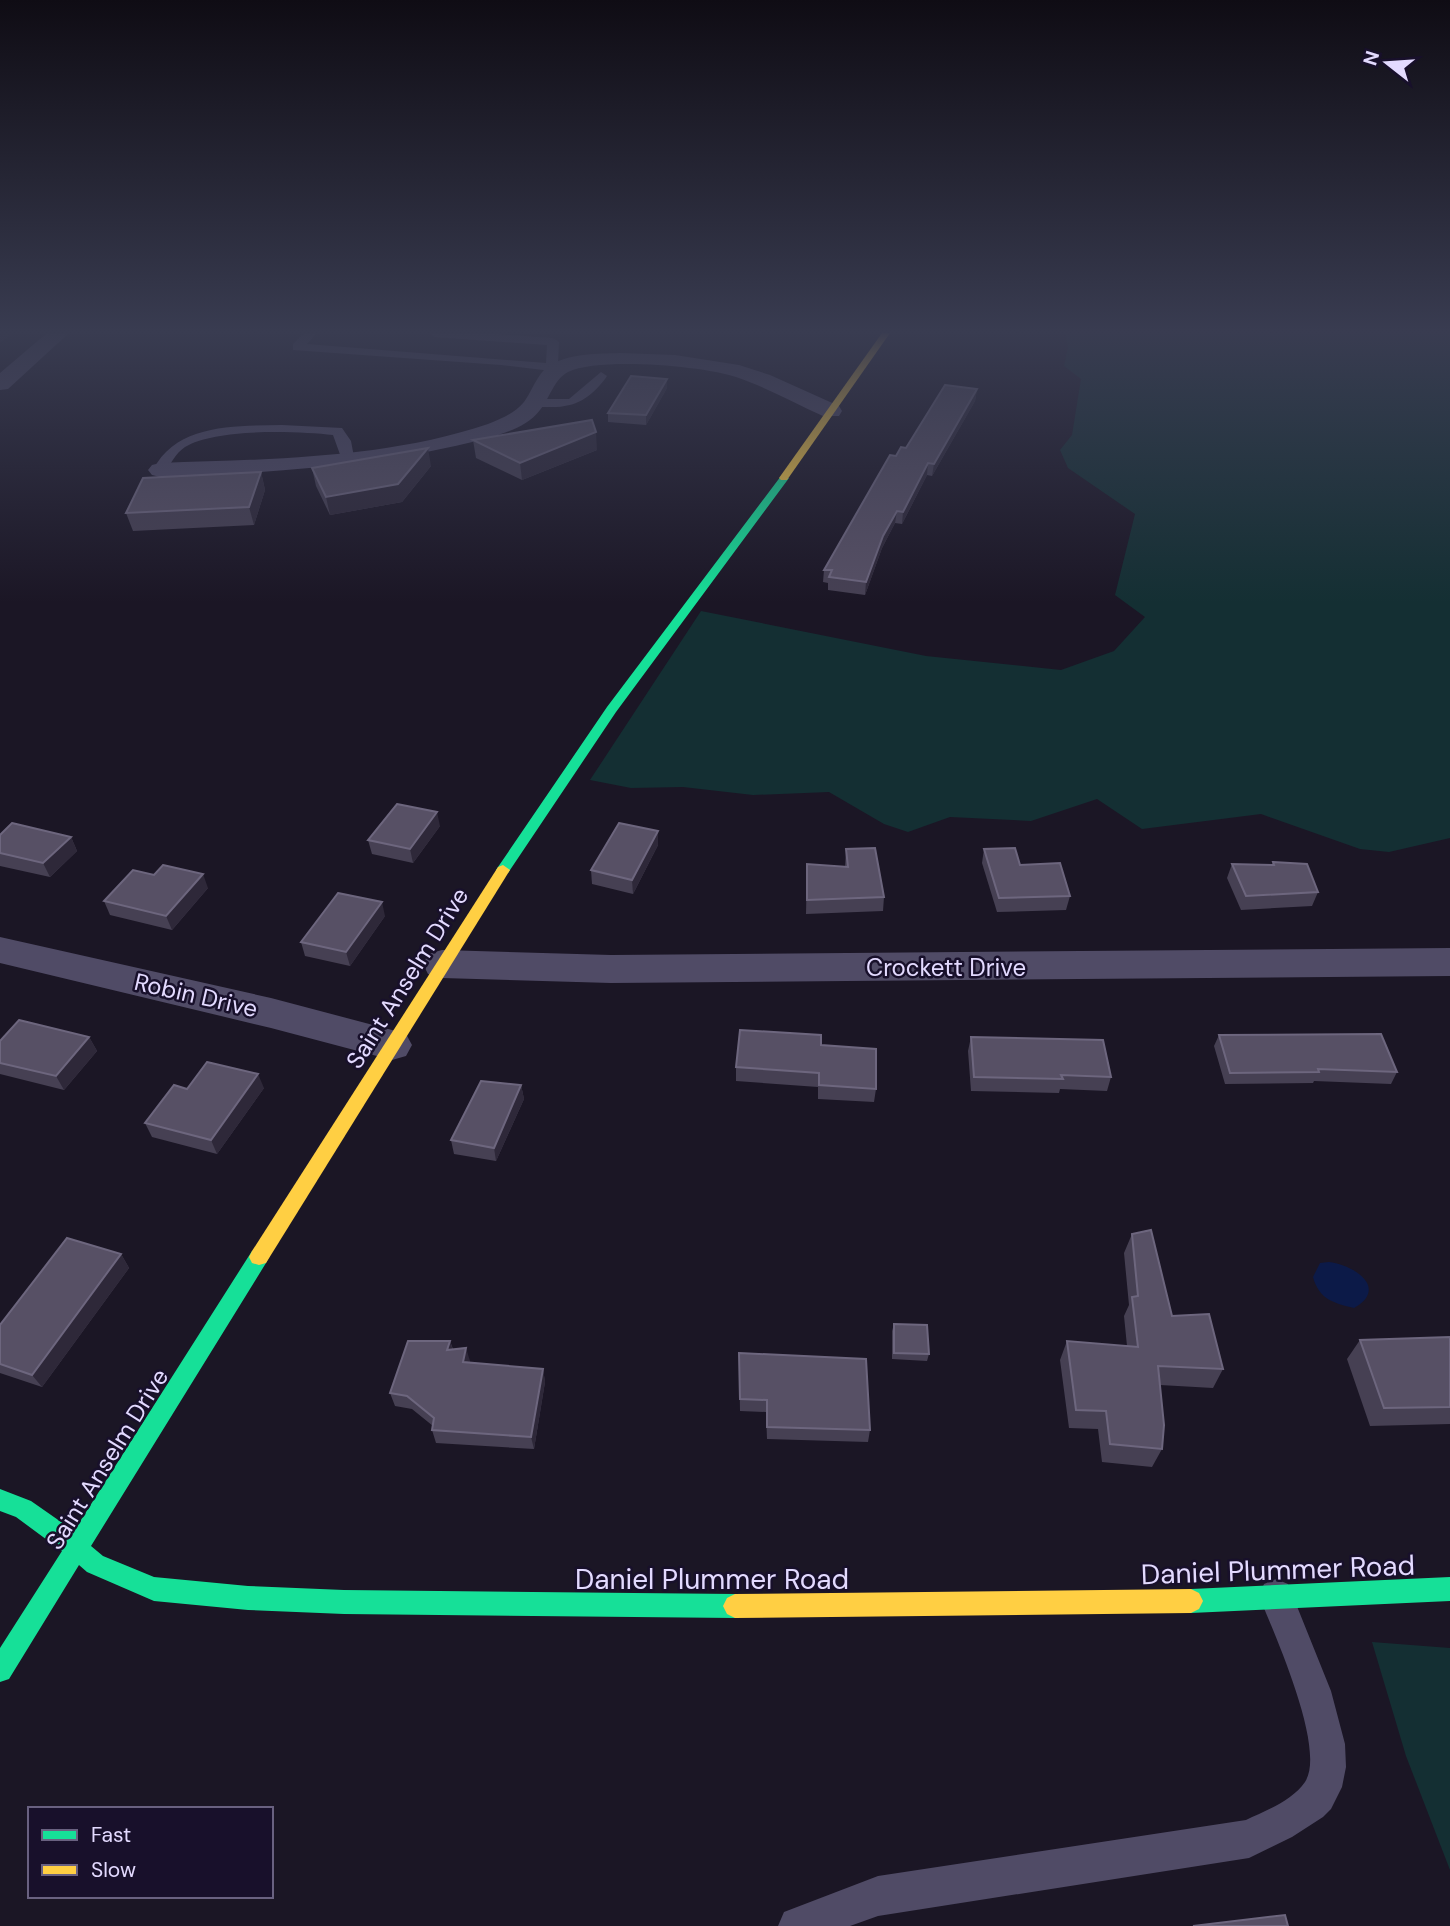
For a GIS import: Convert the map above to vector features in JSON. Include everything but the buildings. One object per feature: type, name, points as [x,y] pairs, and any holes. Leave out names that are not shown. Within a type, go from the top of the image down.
[{"type":"street","points":[[160,470],[267,465],[348,457],[462,438],[510,423]]},
{"type":"street","name":"Saint Anselm Drive","points":[[0,1670],[442,964],[580,753],[823,423]]},
{"type":"street","name":"Robin Drive","points":[[0,950],[271,1013],[392,1045]]},
{"type":"street","name":"Crockett Drive","points":[[442,964],[625,969],[1450,962]]},
{"type":"street","name":"Daniel Plummer Road","points":[[0,1500],[23,1509],[95,1564],[154,1589],[248,1598],[331,1602],[740,1606],[1135,1602],[1450,1589]]},
{"type":"lane","points":[[160,470],[167,456],[186,441],[209,434],[311,428],[337,431],[344,441],[348,457]]},
{"type":"lane","points":[[798,1926],[878,1896],[1249,1839],[1296,1814],[1323,1789],[1329,1766],[1325,1732],[1313,1688],[1276,1596]]},
{"type":"green space","points":[[1074,423],[1450,423],[1450,838],[1389,852],[1360,849],[1261,814],[1142,829],[1097,799],[1031,821],[950,817],[908,832],[884,824],[829,792],[753,795],[683,787],[631,788],[590,780],[701,611],[926,656],[1061,670],[1114,651],[1145,617],[1115,595],[1135,514],[1068,468],[1060,450],[1072,435]]},
{"type":"green space","points":[[1372,1642],[1450,1648],[1450,1870],[1406,1756]]},
{"type":"water","points":[[1329,1262],[1357,1273],[1368,1285],[1364,1300],[1354,1308],[1328,1299],[1319,1290],[1313,1277],[1320,1263]]},
{"type":"traffic: fast","points":[[503,870],[611,710],[784,478]]},
{"type":"traffic: fast","points":[[0,1670],[259,1257]]},
{"type":"traffic: fast","points":[[0,1500],[23,1509],[54,1529],[95,1564],[154,1589],[248,1598],[344,1602],[735,1606]]},
{"type":"traffic: fast","points":[[1191,1601],[1450,1589]]},
{"type":"traffic: slow","points":[[784,478],[823,423]]},
{"type":"traffic: slow","points":[[259,1257],[503,870]]},
{"type":"traffic: slow","points":[[735,1606],[1191,1601]]}]
